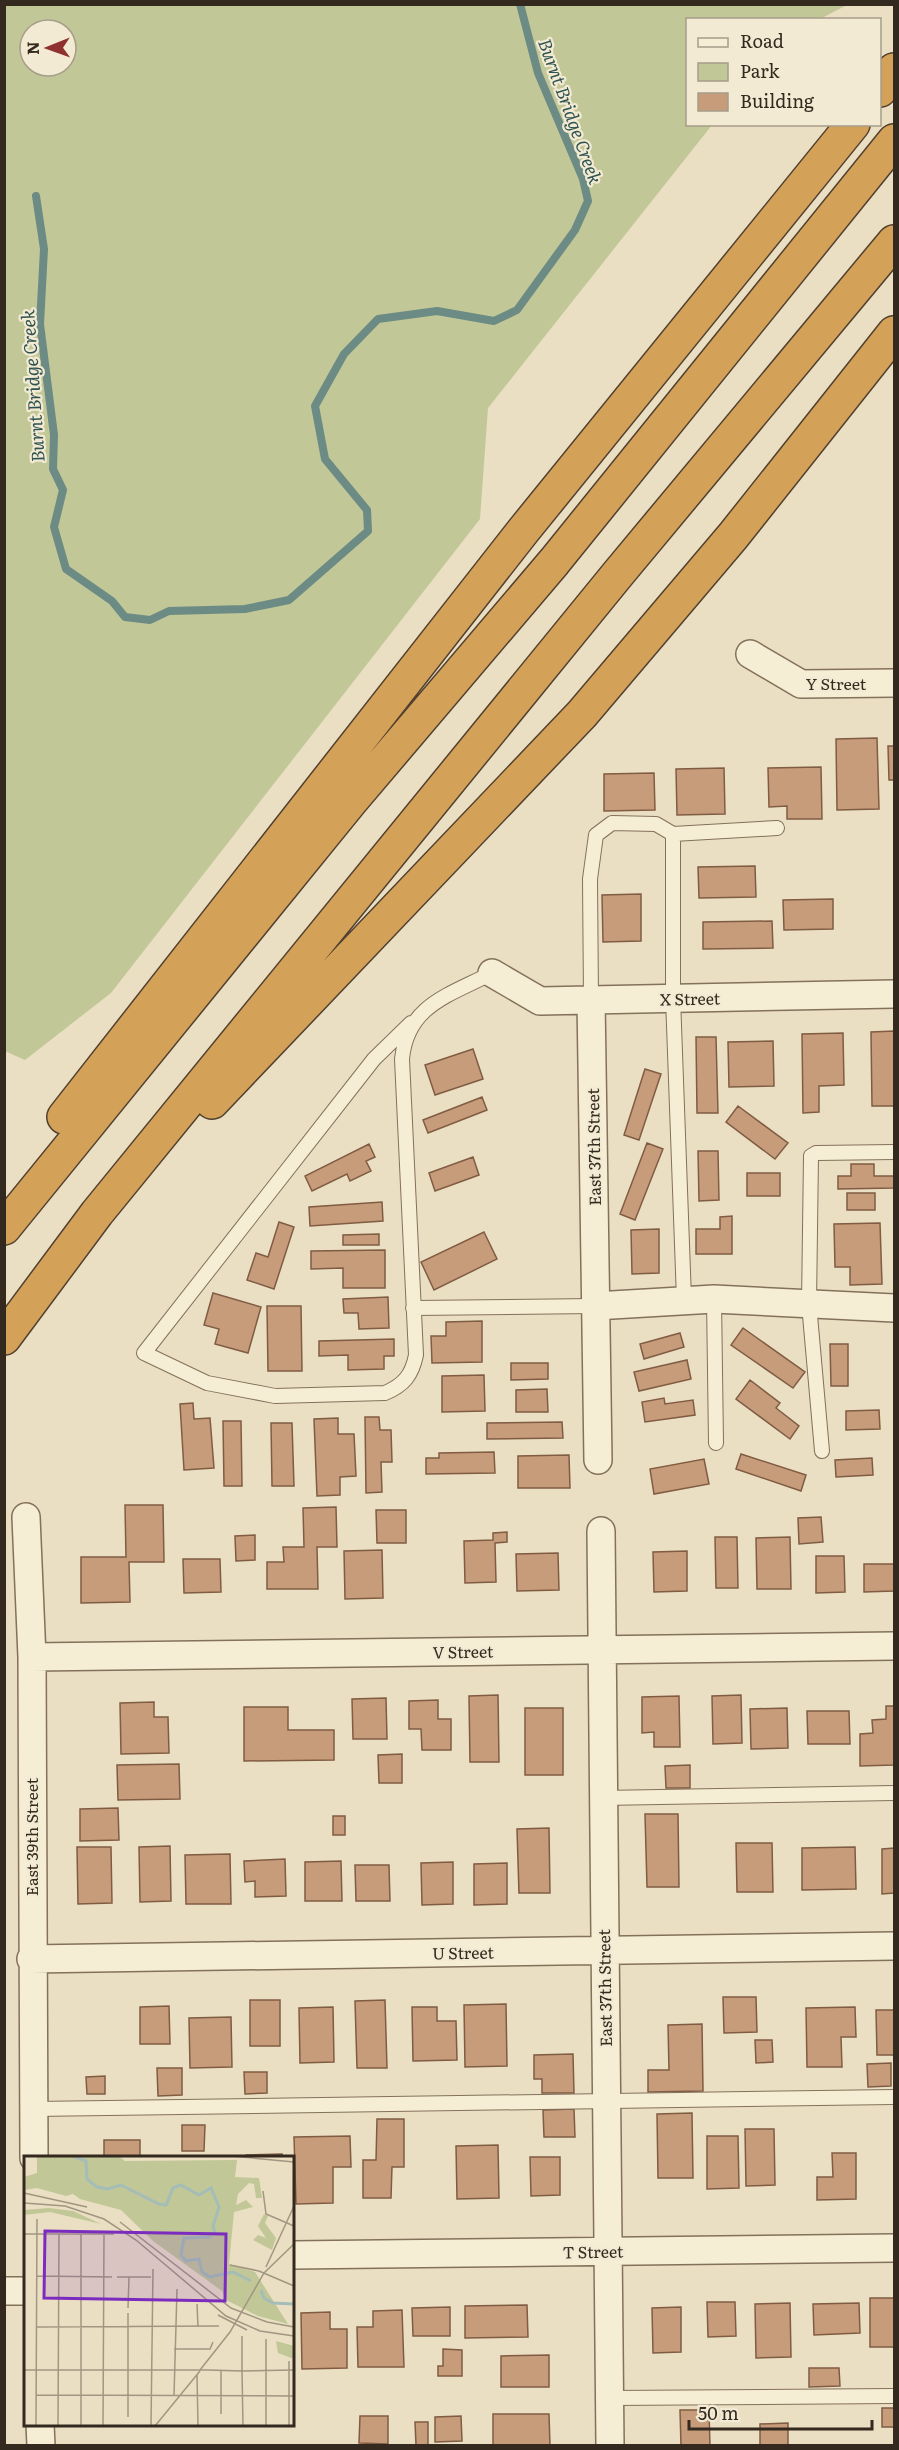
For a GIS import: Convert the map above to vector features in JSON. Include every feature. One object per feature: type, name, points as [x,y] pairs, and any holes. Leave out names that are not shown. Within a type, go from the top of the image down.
[{"type":"highway","points":[[881,87],[894,70]]},
{"type":"highway","points":[[4,1191],[523,531],[850,126]]},
{"type":"highway","points":[[4,1228],[351,801],[554,562],[894,141]]},
{"type":"highway","points":[[4,1338],[97,1213],[609,584],[894,242]]},
{"type":"highway","points":[[60,1262],[582,714],[733,537],[894,333]]},
{"type":"street","name":"Y Street","points":[[750,654],[801,684],[894,683]]},
{"type":"street","name":"X Street","points":[[492,973],[540,1001],[894,994]]},
{"type":"street","name":"East 37th Street","points":[[591,999],[598,1460]]},
{"type":"street","points":[[595,1306],[714,1299],[894,1308]]},
{"type":"street","name":"East 39th Street","points":[[26,1517],[32,1657],[33,2156]]},
{"type":"street","name":"East 37th Street","points":[[601,1531],[604,1650],[603,1950],[610,2445]]},
{"type":"street","name":"V Street","points":[[32,1657],[894,1646]]},
{"type":"street","name":"U Street","points":[[31,1959],[894,1946]]},
{"type":"street","name":"T Street","points":[[294,2255],[894,2248]]},
{"type":"street","points":[[4,2291],[24,2291]]},
{"type":"street","points":[[40,2426],[41,2445]]},
{"type":"lane","name":"East 37th Street","points":[[591,999],[590,879],[596,835],[612,823],[656,824],[673,834]]},
{"type":"lane","points":[[684,1299],[673,998],[673,834],[777,828]]},
{"type":"lane","points":[[411,1023],[404,1040],[402,1059],[416,1355],[413,1368],[397,1388],[385,1393],[275,1395],[207,1383],[144,1353],[374,1059],[423,1010],[492,973]]},
{"type":"lane","points":[[822,1451],[809,1304],[811,1155],[816,1153],[894,1152]]},
{"type":"lane","points":[[714,1299],[716,1443]]},
{"type":"lane","points":[[413,1308],[595,1306]]},
{"type":"lane","points":[[602,1798],[894,1793]]},
{"type":"lane","points":[[33,2109],[894,2097]]},
{"type":"lane","points":[[609,2398],[894,2396]]},
{"type":"green space","points":[[5,4],[847,5],[822,18],[686,18],[686,126],[711,126],[488,408],[480,519],[111,993],[25,1060],[7,1052],[4,1054]]},
{"type":"building","points":[[877,738],[879,809],[837,810],[836,739]]},
{"type":"building","points":[[888,746],[894,746],[894,780],[889,780]]},
{"type":"building","points":[[821,767],[822,819],[787,819],[787,806],[769,807],[768,768]]},
{"type":"building","points":[[724,768],[725,814],[677,815],[676,769]]},
{"type":"building","points":[[654,773],[655,810],[604,811],[604,774]]},
{"type":"building","points":[[755,866],[756,897],[699,898],[698,867]]},
{"type":"building","points":[[641,894],[641,941],[603,942],[602,895]]},
{"type":"building","points":[[833,899],[833,929],[784,930],[783,900]]},
{"type":"building","points":[[772,921],[773,948],[703,949],[703,922]]},
{"type":"building","points":[[894,1031],[894,1106],[872,1106],[871,1032]]},
{"type":"building","points":[[843,1033],[844,1085],[819,1086],[819,1112],[803,1113],[802,1034]]},
{"type":"building","points":[[696,1037],[716,1037],[718,1113],[697,1113]]},
{"type":"building","points":[[773,1041],[774,1086],[729,1087],[728,1042]]},
{"type":"building","points":[[473,1049],[483,1079],[435,1095],[425,1065]]},
{"type":"building","points":[[645,1069],[661,1074],[639,1140],[624,1135]]},
{"type":"building","points":[[482,1097],[487,1110],[428,1133],[423,1120]]},
{"type":"building","points":[[738,1106],[788,1143],[775,1159],[726,1122]]},
{"type":"building","points":[[647,1143],[663,1149],[635,1220],[620,1214]]},
{"type":"building","points":[[369,1144],[375,1157],[366,1161],[371,1171],[350,1181],[347,1174],[312,1191],[305,1176]]},
{"type":"building","points":[[698,1151],[718,1151],[719,1200],[699,1201]]},
{"type":"building","points":[[473,1157],[479,1175],[435,1191],[429,1173]]},
{"type":"building","points":[[851,1164],[874,1164],[874,1176],[894,1176],[894,1188],[838,1189],[838,1176],[851,1176]]},
{"type":"building","points":[[747,1173],[780,1173],[780,1196],[747,1196]]},
{"type":"building","points":[[847,1193],[875,1193],[875,1210],[847,1210]]},
{"type":"building","points":[[382,1202],[383,1221],[310,1226],[309,1207]]},
{"type":"building","points":[[732,1216],[732,1254],[696,1254],[696,1229],[720,1229],[720,1217]]},
{"type":"building","points":[[279,1222],[294,1227],[274,1289],[247,1280],[256,1253],[268,1257]]},
{"type":"building","points":[[880,1223],[882,1284],[850,1285],[850,1267],[835,1267],[834,1224]]},
{"type":"building","points":[[659,1229],[659,1273],[632,1274],[631,1230]]},
{"type":"building","points":[[484,1232],[497,1259],[434,1290],[421,1262]]},
{"type":"building","points":[[379,1234],[379,1245],[343,1245],[343,1235]]},
{"type":"building","points":[[385,1250],[385,1288],[343,1288],[343,1268],[311,1269],[311,1251]]},
{"type":"building","points":[[213,1293],[261,1307],[248,1353],[215,1344],[219,1329],[204,1325]]},
{"type":"building","points":[[388,1297],[389,1328],[359,1329],[358,1313],[344,1313],[343,1299]]},
{"type":"building","points":[[267,1306],[301,1306],[302,1371],[268,1371]]},
{"type":"building","points":[[482,1321],[482,1362],[432,1363],[431,1336],[446,1336],[446,1322]]},
{"type":"building","points":[[743,1328],[805,1372],[793,1388],[731,1345]]},
{"type":"building","points":[[680,1333],[684,1347],[644,1359],[640,1344]]},
{"type":"building","points":[[394,1339],[394,1356],[384,1356],[384,1369],[348,1370],[348,1355],[319,1356],[319,1341]]},
{"type":"building","points":[[830,1344],[848,1344],[848,1386],[831,1386]]},
{"type":"building","points":[[687,1360],[691,1379],[639,1391],[634,1372]]},
{"type":"building","points":[[511,1363],[548,1363],[548,1379],[511,1380]]},
{"type":"building","points":[[484,1375],[485,1411],[442,1412],[442,1376]]},
{"type":"building","points":[[750,1380],[780,1403],[776,1408],[799,1426],[790,1439],[736,1399]]},
{"type":"building","points":[[547,1389],[548,1412],[516,1412],[516,1390]]},
{"type":"building","points":[[664,1398],[665,1404],[693,1400],[695,1415],[645,1422],[642,1402]]},
{"type":"building","points":[[193,1403],[194,1419],[210,1418],[214,1468],[184,1470],[180,1404]]},
{"type":"building","points":[[879,1410],[880,1429],[846,1430],[846,1411]]},
{"type":"building","points":[[365,1417],[379,1417],[380,1430],[391,1430],[392,1462],[381,1462],[382,1492],[366,1493]]},
{"type":"building","points":[[338,1418],[338,1434],[354,1434],[356,1476],[340,1477],[340,1495],[317,1496],[314,1419]]},
{"type":"building","points":[[223,1421],[241,1421],[242,1486],[224,1486]]},
{"type":"building","points":[[562,1422],[563,1438],[487,1439],[487,1423]]},
{"type":"building","points":[[271,1423],[292,1423],[294,1486],[272,1486]]},
{"type":"building","points":[[494,1452],[495,1473],[426,1474],[426,1458],[439,1458],[439,1453]]},
{"type":"building","points":[[741,1454],[806,1475],[801,1491],[736,1469]]},
{"type":"building","points":[[569,1455],[570,1488],[518,1488],[518,1456]]},
{"type":"building","points":[[872,1458],[873,1475],[836,1477],[835,1460]]},
{"type":"building","points":[[704,1459],[709,1484],[654,1494],[650,1469]]},
{"type":"building","points":[[125,1505],[163,1505],[164,1562],[129,1562],[130,1602],[81,1603],[81,1557],[126,1557]]},
{"type":"building","points":[[336,1507],[337,1547],[317,1547],[318,1589],[267,1589],[267,1562],[284,1562],[283,1547],[304,1547],[303,1508]]},
{"type":"building","points":[[376,1510],[406,1510],[406,1543],[377,1543]]},
{"type":"building","points":[[821,1517],[823,1542],[799,1544],[798,1518]]},
{"type":"building","points":[[507,1532],[507,1542],[495,1543],[496,1582],[465,1583],[464,1541],[493,1540],[493,1533]]},
{"type":"building","points":[[255,1535],[255,1560],[236,1561],[235,1536]]},
{"type":"building","points":[[715,1537],[737,1537],[738,1588],[716,1588]]},
{"type":"building","points":[[790,1537],[791,1589],[757,1589],[756,1538]]},
{"type":"building","points":[[382,1550],[383,1598],[345,1599],[344,1551]]},
{"type":"building","points":[[687,1551],[687,1591],[654,1592],[653,1552]]},
{"type":"building","points":[[558,1553],[559,1590],[517,1591],[516,1554]]},
{"type":"building","points":[[816,1556],[844,1556],[845,1592],[816,1593]]},
{"type":"building","points":[[183,1559],[220,1559],[221,1592],[184,1593]]},
{"type":"building","points":[[864,1564],[894,1564],[894,1591],[864,1592]]},
{"type":"building","points":[[498,1695],[499,1762],[470,1762],[469,1696]]},
{"type":"building","points":[[741,1695],[742,1743],[713,1744],[712,1696]]},
{"type":"building","points":[[679,1696],[680,1747],[654,1747],[654,1732],[642,1733],[642,1697]]},
{"type":"building","points":[[386,1698],[387,1739],[353,1739],[352,1699]]},
{"type":"building","points":[[438,1700],[438,1719],[451,1719],[451,1750],[422,1750],[421,1729],[409,1729],[409,1701]]},
{"type":"building","points":[[154,1702],[154,1717],[168,1717],[169,1753],[121,1754],[120,1703]]},
{"type":"building","points":[[886,1706],[894,1706],[894,1765],[860,1766],[860,1734],[873,1733],[872,1720],[886,1719]]},
{"type":"building","points":[[244,1707],[288,1707],[288,1730],[334,1730],[334,1760],[244,1761]]},
{"type":"building","points":[[525,1708],[563,1708],[563,1775],[525,1775]]},
{"type":"building","points":[[787,1708],[788,1748],[751,1749],[750,1709]]},
{"type":"building","points":[[807,1711],[849,1711],[850,1744],[808,1744]]},
{"type":"building","points":[[402,1754],[402,1783],[379,1783],[378,1755]]},
{"type":"building","points":[[179,1764],[180,1799],[118,1800],[117,1765]]},
{"type":"building","points":[[690,1765],[690,1788],[666,1788],[665,1766]]},
{"type":"building","points":[[118,1808],[119,1840],[80,1841],[80,1809]]},
{"type":"building","points":[[645,1814],[678,1814],[679,1887],[647,1887]]},
{"type":"building","points":[[333,1816],[345,1816],[345,1835],[333,1835]]},
{"type":"building","points":[[549,1828],[550,1893],[519,1893],[517,1829]]},
{"type":"building","points":[[736,1843],[772,1843],[773,1892],[737,1892]]},
{"type":"building","points":[[170,1846],[171,1901],[140,1902],[139,1847]]},
{"type":"building","points":[[77,1847],[111,1847],[112,1903],[78,1904]]},
{"type":"building","points":[[855,1847],[856,1889],[802,1890],[802,1848]]},
{"type":"building","points":[[894,1848],[894,1893],[882,1894],[882,1849]]},
{"type":"building","points":[[230,1854],[231,1904],[186,1904],[185,1855]]},
{"type":"building","points":[[285,1859],[286,1896],[255,1897],[255,1881],[245,1882],[244,1861]]},
{"type":"building","points":[[341,1861],[342,1901],[305,1901],[305,1862]]},
{"type":"building","points":[[453,1862],[453,1904],[422,1905],[421,1863]]},
{"type":"building","points":[[507,1863],[507,1904],[474,1905],[474,1864]]},
{"type":"building","points":[[355,1865],[389,1865],[390,1901],[356,1901]]},
{"type":"building","points":[[723,1997],[756,1997],[757,2032],[724,2033]]},
{"type":"building","points":[[250,2000],[280,2000],[280,2046],[250,2046]]},
{"type":"building","points":[[385,2000],[387,2068],[357,2068],[355,2001]]},
{"type":"building","points":[[506,2004],[507,2066],[465,2067],[464,2005]]},
{"type":"building","points":[[169,2006],[170,2044],[140,2044],[140,2007]]},
{"type":"building","points":[[333,2007],[334,2062],[300,2063],[299,2008]]},
{"type":"building","points":[[412,2007],[437,2007],[437,2021],[456,2021],[457,2060],[413,2061]]},
{"type":"building","points":[[855,2007],[856,2037],[841,2037],[842,2067],[807,2067],[806,2008]]},
{"type":"building","points":[[876,2010],[894,2010],[894,2055],[877,2055]]},
{"type":"building","points":[[231,2017],[232,2067],[190,2068],[189,2018]]},
{"type":"building","points":[[702,2024],[703,2091],[648,2092],[648,2070],[669,2070],[668,2025]]},
{"type":"building","points":[[755,2040],[772,2040],[773,2062],[756,2063]]},
{"type":"building","points":[[573,2054],[574,2093],[542,2093],[542,2079],[534,2079],[534,2055]]},
{"type":"building","points":[[891,2063],[891,2086],[868,2087],[867,2064]]},
{"type":"building","points":[[157,2068],[182,2068],[182,2095],[158,2096]]},
{"type":"building","points":[[244,2072],[267,2072],[267,2093],[245,2094]]},
{"type":"building","points":[[105,2076],[105,2094],[87,2094],[86,2077]]},
{"type":"building","points":[[574,2109],[575,2137],[544,2137],[543,2110]]},
{"type":"building","points":[[692,2113],[693,2178],[658,2178],[657,2114]]},
{"type":"building","points":[[377,2119],[404,2119],[404,2167],[392,2167],[391,2198],[363,2198],[363,2160],[376,2160]]},
{"type":"building","points":[[182,2125],[205,2125],[204,2151],[182,2151]]},
{"type":"building","points":[[745,2129],[774,2129],[775,2185],[746,2186]]},
{"type":"building","points":[[350,2136],[351,2167],[333,2167],[333,2203],[296,2204],[294,2137]]},
{"type":"building","points":[[707,2136],[738,2136],[739,2188],[707,2189]]},
{"type":"building","points":[[104,2140],[140,2140],[140,2156],[104,2156]]},
{"type":"building","points":[[498,2145],[499,2198],[457,2199],[456,2146]]},
{"type":"building","points":[[832,2153],[856,2153],[856,2199],[817,2200],[817,2177],[833,2177]]},
{"type":"building","points":[[282,2154],[282,2156],[246,2156]]},
{"type":"building","points":[[530,2157],[560,2157],[560,2195],[531,2196]]},
{"type":"building","points":[[870,2298],[894,2298],[894,2347],[870,2347]]},
{"type":"building","points":[[707,2302],[735,2302],[736,2336],[708,2337]]},
{"type":"building","points":[[790,2303],[791,2357],[756,2358],[755,2304]]},
{"type":"building","points":[[859,2303],[860,2333],[814,2335],[813,2304]]},
{"type":"building","points":[[527,2305],[528,2337],[465,2338],[465,2306]]},
{"type":"building","points":[[450,2307],[450,2336],[413,2336],[412,2308]]},
{"type":"building","points":[[681,2307],[681,2352],[653,2353],[652,2308]]},
{"type":"building","points":[[402,2310],[404,2367],[358,2367],[357,2327],[373,2327],[373,2311]]},
{"type":"building","points":[[330,2312],[330,2329],[347,2329],[347,2368],[302,2369],[301,2313]]},
{"type":"building","points":[[443,2349],[462,2350],[462,2376],[438,2376],[438,2366],[443,2366]]},
{"type":"building","points":[[549,2355],[549,2387],[501,2387],[501,2356]]},
{"type":"building","points":[[809,2368],[839,2368],[840,2386],[809,2387]]},
{"type":"building","points":[[882,2408],[894,2408],[894,2427],[882,2427]]},
{"type":"building","points":[[680,2410],[709,2410],[710,2446],[681,2446]]},
{"type":"building","points":[[493,2414],[549,2414],[550,2446],[493,2445]]},
{"type":"building","points":[[360,2416],[388,2416],[388,2444],[359,2443]]},
{"type":"building","points":[[461,2416],[462,2441],[435,2442],[435,2417]]},
{"type":"building","points":[[415,2422],[428,2422],[428,2445],[416,2445]]},
{"type":"building","points":[[788,2423],[788,2446],[760,2446],[760,2424]]},
{"type":"waterway","name":"Burnt Bridge Creek","points":[[36,196],[44,249],[40,324],[54,435],[53,469],[63,490],[54,527],[66,569],[112,601],[125,617],[150,620],[169,611],[245,609],[289,600],[368,531],[367,510],[325,459],[315,406],[344,354],[378,319],[437,311],[494,321],[517,310],[575,230],[588,201],[583,179],[538,73],[520,4]]}]
